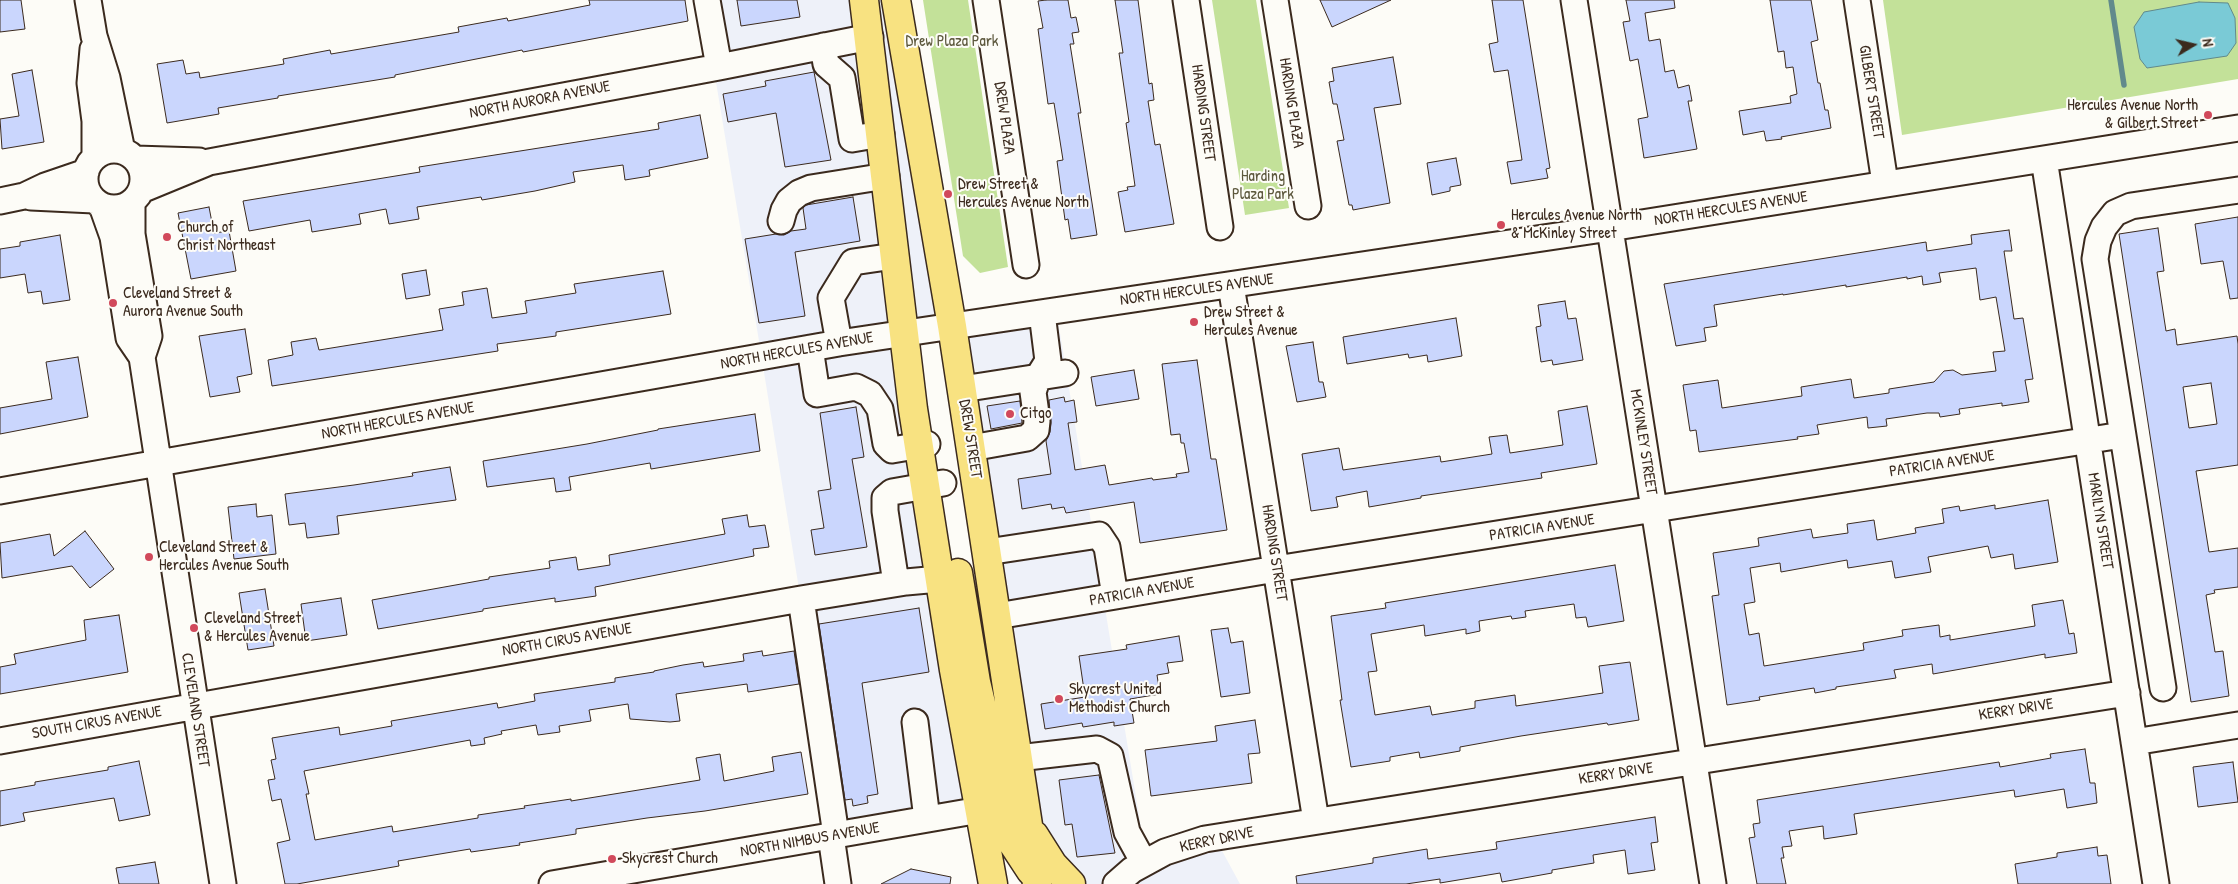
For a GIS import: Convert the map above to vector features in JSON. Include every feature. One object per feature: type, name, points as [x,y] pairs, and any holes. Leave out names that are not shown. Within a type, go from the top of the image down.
[{"type":"main road","name":"DREW STREET","points":[[864,0],[870,37],[913,409],[934,484],[950,583],[980,810],[993,884]]},
{"type":"main road","name":"DREW STREET","points":[[896,0],[952,326],[1038,882]]},
{"type":"main road","name":"DREW STREET","points":[[950,583],[988,733],[1002,812],[1010,839],[1038,882]]},
{"type":"main road","points":[[950,583],[970,594],[976,604],[981,616],[992,678],[1013,726]]},
{"type":"main road","points":[[1028,826],[1053,865],[1071,884]]},
{"type":"street","points":[[12,198],[64,198],[118,208],[136,196],[143,174],[128,155],[94,36],[88,0]]},
{"type":"street","points":[[707,0],[719,67]]},
{"type":"street","name":"DREW PLAZA","points":[[986,0],[1026,265]]},
{"type":"street","name":"HARDING STREET","points":[[1186,0],[1220,227]]},
{"type":"street","name":"HARDING PLAZA","points":[[1275,0],[1308,206]]},
{"type":"street","name":"MCKINLEY STREET","points":[[1574,0],[1712,884]]},
{"type":"street","name":"GILBERT STREET","points":[[1857,0],[1885,184]]},
{"type":"street","points":[[94,36],[90,84],[95,121],[91,165],[85,182],[98,203]]},
{"type":"street","name":"NORTH AURORA AVENUE","points":[[136,196],[209,162],[870,37]]},
{"type":"street","points":[[823,46],[826,64],[842,78],[852,139],[881,134]]},
{"type":"street","points":[[844,94],[876,89]]},
{"type":"street","name":"NORTH HERCULES AVENUE","points":[[0,491],[839,343],[1610,228],[2238,128]]},
{"type":"street","points":[[12,198],[91,165],[103,152],[112,150],[128,155]]},
{"type":"street","name":"NORTH AURORA AVENUE","points":[[128,155],[209,162]]},
{"type":"street","name":"MARILYN STREET","points":[[2044,159],[2156,884]]},
{"type":"street","points":[[781,221],[789,201],[799,193],[811,188],[886,176]]},
{"type":"street","points":[[2163,688],[2095,259],[2098,241],[2104,227],[2115,213],[2131,206],[2238,190]]},
{"type":"street","name":"CLEVELAND STREET","points":[[136,196],[132,234],[149,336],[142,357]]},
{"type":"street","name":"CLEVELAND STREET","points":[[98,203],[113,237],[129,338],[142,357],[194,706],[223,884]]},
{"type":"street","points":[[839,343],[831,298],[853,262],[894,256]]},
{"type":"street","name":"HARDING STREET","points":[[1231,285],[1316,822]]},
{"type":"street","points":[[971,448],[1027,438],[1036,430],[1037,421],[1033,392],[1038,377],[1048,361],[1042,314]]},
{"type":"street","points":[[810,348],[818,394],[856,387],[870,394],[880,409],[886,444],[892,450],[923,445]]},
{"type":"street","points":[[962,389],[1066,373]]},
{"type":"street","name":"PATRICIA AVENUE","points":[[997,616],[2122,435]]},
{"type":"street","points":[[896,583],[885,511],[885,498],[892,492],[934,484]]},
{"type":"street","points":[[987,552],[1100,535],[1107,547],[1115,596]]},
{"type":"street","name":"NORTH CIRUS AVENUE","points":[[194,706],[896,583],[950,583]]},
{"type":"street","points":[[800,599],[834,835],[838,884]]},
{"type":"street","name":"KERRY DRIVE","points":[[1116,884],[1132,870],[1165,852],[1205,839],[2127,692]]},
{"type":"street","name":"SOUTH CIRUS AVENUE","points":[[0,740],[194,706]]},
{"type":"street","points":[[915,722],[927,820]]},
{"type":"street","points":[[2134,742],[2238,725]]},
{"type":"street","points":[[1018,758],[1097,749],[1110,756],[1127,832],[1144,863]]},
{"type":"street","name":"NORTH NIMBUS AVENUE","points":[[552,884],[980,810]]},
{"type":"shaded area","points":[[703,0],[853,0],[858,29],[712,57]]},
{"type":"shaded area","points":[[875,0],[886,0],[940,318],[913,322]]},
{"type":"shaded area","points":[[861,48],[892,325],[760,347],[715,76]]},
{"type":"shaded area","points":[[1058,321],[1102,589],[1006,605],[965,334]]},
{"type":"shaded area","points":[[894,344],[927,571],[799,589],[763,366]]},
{"type":"shaded area","points":[[930,590],[967,803],[849,823],[802,608]]},
{"type":"shaded area","points":[[1105,608],[1145,852],[1124,864],[1102,884],[1086,884],[1062,860],[1039,822],[1009,624]]},
{"type":"shaded area","points":[[1220,847],[1240,884],[1131,884],[1169,860]]},
{"type":"green space","name":"Drew Plaza Park","points":[[923,0],[968,0],[1008,267],[980,273],[963,256]]},
{"type":"green space","name":"Harding Plaza Park","points":[[1212,0],[1256,0],[1289,208],[1245,215]]},
{"type":"green space","points":[[1883,0],[2238,0],[2238,79],[1902,135]]},
{"type":"water","points":[[2199,2],[2228,3],[2235,18],[2236,43],[2227,56],[2147,68],[2140,59],[2134,27],[2144,12]]},
{"type":"building","points":[[0,0],[21,0],[25,29],[0,32]]},
{"type":"building","points":[[589,0],[685,0],[688,21],[523,52],[522,50],[395,75],[395,77],[278,96],[278,98],[218,108],[219,114],[167,123],[157,64],[183,60],[186,74],[199,72],[200,78],[284,64],[283,59],[330,50],[331,54],[459,32],[458,27],[507,18],[508,21],[590,5]]},
{"type":"building","points":[[737,0],[797,0],[800,17],[741,26]]},
{"type":"building","points":[[1068,0],[1071,18],[1076,17],[1079,32],[1072,33],[1074,44],[1070,44],[1081,113],[1078,113],[1097,235],[1071,239],[1068,219],[1065,220],[1057,161],[1063,160],[1054,103],[1048,104],[1038,29],[1043,28],[1038,1]]},
{"type":"building","points":[[1115,0],[1138,0],[1149,84],[1152,83],[1154,100],[1148,101],[1155,145],[1160,144],[1174,224],[1125,232],[1118,192],[1128,190],[1127,187],[1135,186],[1126,123],[1129,122],[1119,53],[1123,53]]},
{"type":"building","points":[[1320,0],[1391,0],[1332,27]]},
{"type":"building","points":[[1492,0],[1523,0],[1550,168],[1546,169],[1548,178],[1511,184],[1507,162],[1522,160],[1508,70],[1494,72],[1489,44],[1498,42]]},
{"type":"building","points":[[1626,0],[1674,0],[1675,8],[1645,13],[1649,41],[1660,39],[1665,72],[1674,70],[1678,88],[1689,85],[1692,101],[1688,101],[1697,149],[1644,158],[1638,119],[1648,117],[1638,59],[1630,61],[1623,22],[1630,21]]},
{"type":"building","points":[[1770,0],[1811,0],[1818,40],[1811,42],[1818,83],[1820,83],[1825,110],[1828,110],[1831,128],[1766,141],[1764,131],[1743,135],[1739,111],[1791,103],[1790,96],[1797,94],[1793,67],[1786,68],[1784,51],[1778,52]]},
{"type":"building","points":[[1393,57],[1401,104],[1374,108],[1390,203],[1353,210],[1352,205],[1349,205],[1337,141],[1344,140],[1337,104],[1333,104],[1329,82],[1334,81],[1332,68]]},
{"type":"building","points":[[32,70],[44,142],[2,149],[0,119],[19,116],[12,74]]},
{"type":"building","points":[[814,72],[831,160],[785,167],[776,113],[728,122],[723,94],[766,86],[765,81]]},
{"type":"building","points":[[700,115],[708,158],[649,170],[650,176],[625,180],[623,165],[573,172],[575,182],[535,191],[482,200],[481,197],[417,207],[419,219],[389,224],[386,209],[359,214],[361,224],[312,232],[310,220],[249,231],[243,201],[420,172],[419,167],[659,129],[658,123]]},
{"type":"building","points":[[1456,158],[1461,185],[1450,187],[1450,191],[1432,195],[1427,163]]},
{"type":"building","points":[[853,197],[860,241],[795,252],[805,316],[759,323],[745,239],[776,234],[784,235],[791,231],[806,229],[803,208],[806,205]]},
{"type":"building","points":[[209,207],[214,233],[229,231],[236,271],[191,279],[178,213]]},
{"type":"building","points":[[2238,217],[2238,298],[2230,299],[2223,261],[2201,264],[2195,224]]},
{"type":"building","points":[[2158,228],[2164,271],[2157,272],[2166,331],[2175,329],[2177,345],[2237,336],[2238,465],[2196,471],[2209,552],[2238,548],[2238,587],[2214,590],[2215,593],[2206,595],[2215,652],[2223,651],[2229,696],[2191,702],[2119,234]],"holes":[[[2211,383],[2217,424],[2189,428],[2183,387]]]},
{"type":"building","points":[[2009,230],[2012,251],[2004,251],[2014,319],[2023,318],[2033,379],[2025,380],[2029,402],[2002,406],[2002,403],[1959,409],[1960,414],[1940,417],[1939,413],[1927,413],[1886,419],[1887,426],[1868,428],[1867,417],[1817,425],[1819,434],[1797,437],[1798,439],[1699,452],[1696,430],[1690,431],[1683,385],[1718,380],[1722,408],[1802,396],[1801,387],[1851,379],[1854,398],[1889,393],[1889,389],[1934,382],[1944,371],[1953,370],[1962,375],[1996,371],[1993,352],[2005,351],[1996,297],[1980,300],[1976,268],[1939,273],[1941,282],[1923,285],[1922,276],[1783,294],[1714,305],[1717,326],[1704,328],[1706,341],[1676,346],[1664,284],[1926,242],[1927,251],[1972,244],[1971,235]]},
{"type":"building","points":[[60,235],[70,300],[43,304],[41,291],[28,293],[25,274],[0,278],[0,249],[20,246],[20,242]]},
{"type":"building","points":[[426,270],[430,295],[406,299],[402,274]]},
{"type":"building","points":[[663,271],[671,314],[556,332],[556,336],[497,344],[498,351],[272,386],[268,360],[293,355],[291,342],[316,338],[319,350],[443,330],[439,309],[464,305],[462,292],[487,288],[492,318],[527,313],[525,301],[576,293],[574,284]]},
{"type":"building","points":[[1565,301],[1568,319],[1576,318],[1583,360],[1553,365],[1552,360],[1541,362],[1536,327],[1541,326],[1538,305]]},
{"type":"building","points":[[1456,318],[1462,356],[1428,362],[1427,355],[1409,358],[1408,354],[1347,364],[1343,337]]},
{"type":"building","points":[[245,329],[252,374],[237,377],[240,392],[210,397],[199,336]]},
{"type":"building","points":[[1313,342],[1319,382],[1323,382],[1326,397],[1297,402],[1286,346]]},
{"type":"building","points":[[78,357],[88,417],[0,434],[0,408],[52,399],[46,362]]},
{"type":"building","points":[[1197,360],[1211,459],[1216,459],[1227,530],[1140,543],[1134,502],[1066,513],[1064,507],[1052,509],[1051,504],[1022,509],[1018,479],[1051,474],[1046,441],[1051,423],[1049,400],[1064,397],[1065,402],[1074,400],[1077,422],[1068,423],[1075,470],[1105,465],[1109,485],[1152,478],[1153,480],[1177,477],[1176,474],[1189,472],[1184,443],[1181,443],[1180,434],[1171,435],[1162,364]]},
{"type":"building","points":[[1134,370],[1139,399],[1096,406],[1091,377]]},
{"type":"building","name":"Citgo","points":[[1020,401],[1022,423],[991,429],[987,406]]},
{"type":"building","points":[[1587,406],[1597,464],[1541,473],[1542,478],[1421,496],[1421,498],[1369,507],[1367,491],[1336,497],[1338,507],[1311,511],[1302,454],[1339,448],[1343,470],[1440,456],[1441,462],[1492,454],[1489,437],[1507,435],[1510,453],[1563,445],[1558,411]]},
{"type":"building","points":[[856,407],[864,457],[852,459],[867,547],[815,555],[811,530],[824,528],[818,491],[831,489],[820,413]]},
{"type":"building","points":[[755,414],[760,451],[651,469],[650,463],[569,477],[571,490],[556,492],[554,478],[487,487],[483,461],[587,444],[658,429]]},
{"type":"building","points":[[450,467],[456,500],[337,516],[339,534],[307,538],[305,523],[289,525],[285,494],[413,476],[412,473]]},
{"type":"building","points":[[2048,500],[2058,562],[2015,569],[2013,554],[1991,558],[1988,546],[1928,557],[1931,572],[1895,578],[1892,561],[1848,568],[1847,560],[1781,572],[1780,563],[1750,568],[1755,602],[1744,604],[1749,635],[1759,633],[1764,666],[1864,650],[1863,643],[1903,636],[1902,630],[1939,625],[1940,637],[1950,635],[1950,640],[2035,626],[2032,605],[2063,600],[2069,634],[2074,633],[2077,653],[2045,658],[2045,654],[1933,674],[1932,664],[1894,670],[1896,678],[1836,687],[1836,689],[1815,693],[1814,688],[1759,697],[1760,700],[1727,705],[1712,596],[1719,595],[1713,553],[1759,546],[1758,538],[1811,529],[1813,538],[1848,533],[1847,524],[1874,520],[1877,540],[1916,533],[1915,528],[1944,523],[1942,509],[1959,506],[1960,511],[1995,505],[1995,509]]},
{"type":"building","points":[[256,504],[257,517],[272,515],[276,554],[234,559],[228,507]]},
{"type":"building","points":[[747,515],[749,527],[765,525],[769,547],[753,549],[754,556],[595,587],[596,596],[555,602],[555,598],[483,609],[483,611],[378,629],[372,600],[489,579],[489,577],[550,568],[549,561],[576,557],[578,570],[610,565],[609,555],[725,534],[722,519]]},
{"type":"building","points":[[85,531],[114,569],[90,588],[72,566],[2,578],[0,543],[50,534],[54,556]]},
{"type":"building","points":[[1615,565],[1624,621],[1588,627],[1586,617],[1576,618],[1574,604],[1525,611],[1526,617],[1512,619],[1511,616],[1479,621],[1480,631],[1466,634],[1466,629],[1425,636],[1424,625],[1371,634],[1377,671],[1368,672],[1375,715],[1430,706],[1432,715],[1475,708],[1475,701],[1515,695],[1516,706],[1603,693],[1599,666],[1630,662],[1639,720],[1521,736],[1460,747],[1460,751],[1420,758],[1419,752],[1390,757],[1390,761],[1351,767],[1340,700],[1342,700],[1331,616],[1386,608],[1385,603]]},
{"type":"building","points":[[265,589],[274,646],[248,650],[239,593]]},
{"type":"building","points":[[341,598],[347,635],[306,641],[301,604]]},
{"type":"building","points":[[919,608],[929,672],[862,683],[878,794],[867,796],[868,803],[853,806],[852,799],[845,800],[819,624]]},
{"type":"building","points":[[119,615],[128,672],[0,694],[0,667],[16,664],[14,654],[86,640],[84,620]]},
{"type":"building","points":[[1228,628],[1231,643],[1243,641],[1250,693],[1221,697],[1211,630]]},
{"type":"building","points":[[1179,636],[1183,661],[1167,663],[1169,673],[1157,675],[1160,694],[1130,699],[1134,723],[1114,726],[1114,722],[1083,727],[1082,723],[1045,729],[1041,704],[1085,697],[1079,656],[1127,649],[1126,645]]},
{"type":"building","points":[[762,651],[763,656],[794,651],[799,684],[748,692],[747,684],[676,694],[680,721],[630,719],[628,704],[589,710],[591,721],[559,726],[560,732],[538,735],[536,725],[501,731],[502,734],[484,738],[485,744],[471,746],[470,740],[304,771],[309,794],[306,794],[315,840],[392,826],[393,832],[478,818],[478,815],[525,808],[524,806],[571,799],[571,801],[700,780],[696,758],[720,754],[724,781],[774,771],[772,757],[801,752],[808,794],[576,829],[576,834],[519,843],[520,845],[471,852],[470,849],[398,861],[399,866],[297,884],[285,884],[277,843],[290,840],[281,799],[272,801],[268,780],[275,779],[271,760],[276,759],[272,738],[339,727],[340,735],[392,726],[391,721],[497,703],[498,708],[535,701],[534,694],[615,682],[615,678],[683,665],[703,662],[704,667],[744,661],[743,654]]},
{"type":"building","points":[[1255,720],[1260,753],[1248,754],[1252,783],[1151,796],[1145,750],[1217,741],[1215,726]]},
{"type":"building","points":[[2085,749],[2090,783],[2095,783],[2097,803],[2067,808],[2064,789],[2015,797],[2014,790],[1854,814],[1857,834],[1824,839],[1823,826],[1789,831],[1792,846],[1782,847],[1784,858],[1781,858],[1786,884],[1757,884],[1749,838],[1755,837],[1753,824],[1760,823],[1757,800],[1999,762],[2000,767],[2051,758],[2050,754]]},
{"type":"building","points":[[139,761],[150,815],[119,821],[114,798],[23,813],[25,821],[0,826],[0,791],[35,785],[35,782],[108,770],[108,767]]},
{"type":"building","points":[[2233,762],[2238,802],[2198,807],[2193,767]]},
{"type":"building","points":[[1099,775],[1115,853],[1077,857],[1072,824],[1065,825],[1059,780]]},
{"type":"building","points":[[1655,817],[1658,842],[1651,843],[1655,870],[1628,874],[1625,850],[1593,855],[1594,863],[1552,870],[1552,873],[1502,882],[1500,873],[1440,883],[1440,879],[1406,884],[1297,884],[1296,876],[1373,863],[1373,858],[1427,849],[1428,859],[1497,849],[1496,842]]},
{"type":"building","points":[[2097,847],[2098,856],[2107,855],[2111,884],[2018,884],[2015,864],[2057,857],[2057,853]]},
{"type":"building","points":[[155,862],[159,884],[119,884],[116,868]]},
{"type":"building","points":[[911,869],[951,877],[950,884],[881,884]]},
{"type":"waterway","points":[[2111,0],[2124,85]]},
{"type":"place","name":"Hercules Avenue North & Gilbert Street","points":[[2208,115]]},
{"type":"place","name":"Drew Street & Hercules Avenue North","points":[[948,194]]},
{"type":"place","name":"Hercules Avenue North & McKinley Street","points":[[1501,225]]},
{"type":"place","name":"Church of Christ Northeast","points":[[167,237]]},
{"type":"place","name":"Cleveland Street & Aurora Avenue South","points":[[113,303]]},
{"type":"place","name":"Drew Street & Hercules Avenue","points":[[1194,322]]},
{"type":"place","name":"Citgo","points":[[1010,414]]},
{"type":"place","name":"Cleveland Street & Hercules Avenue South","points":[[149,557]]},
{"type":"place","name":"Cleveland Street & Hercules Avenue","points":[[194,628]]},
{"type":"place","name":"Skycrest United Methodist Church","points":[[1059,699]]},
{"type":"place","name":"Skycrest Church","points":[[612,859]]}]
